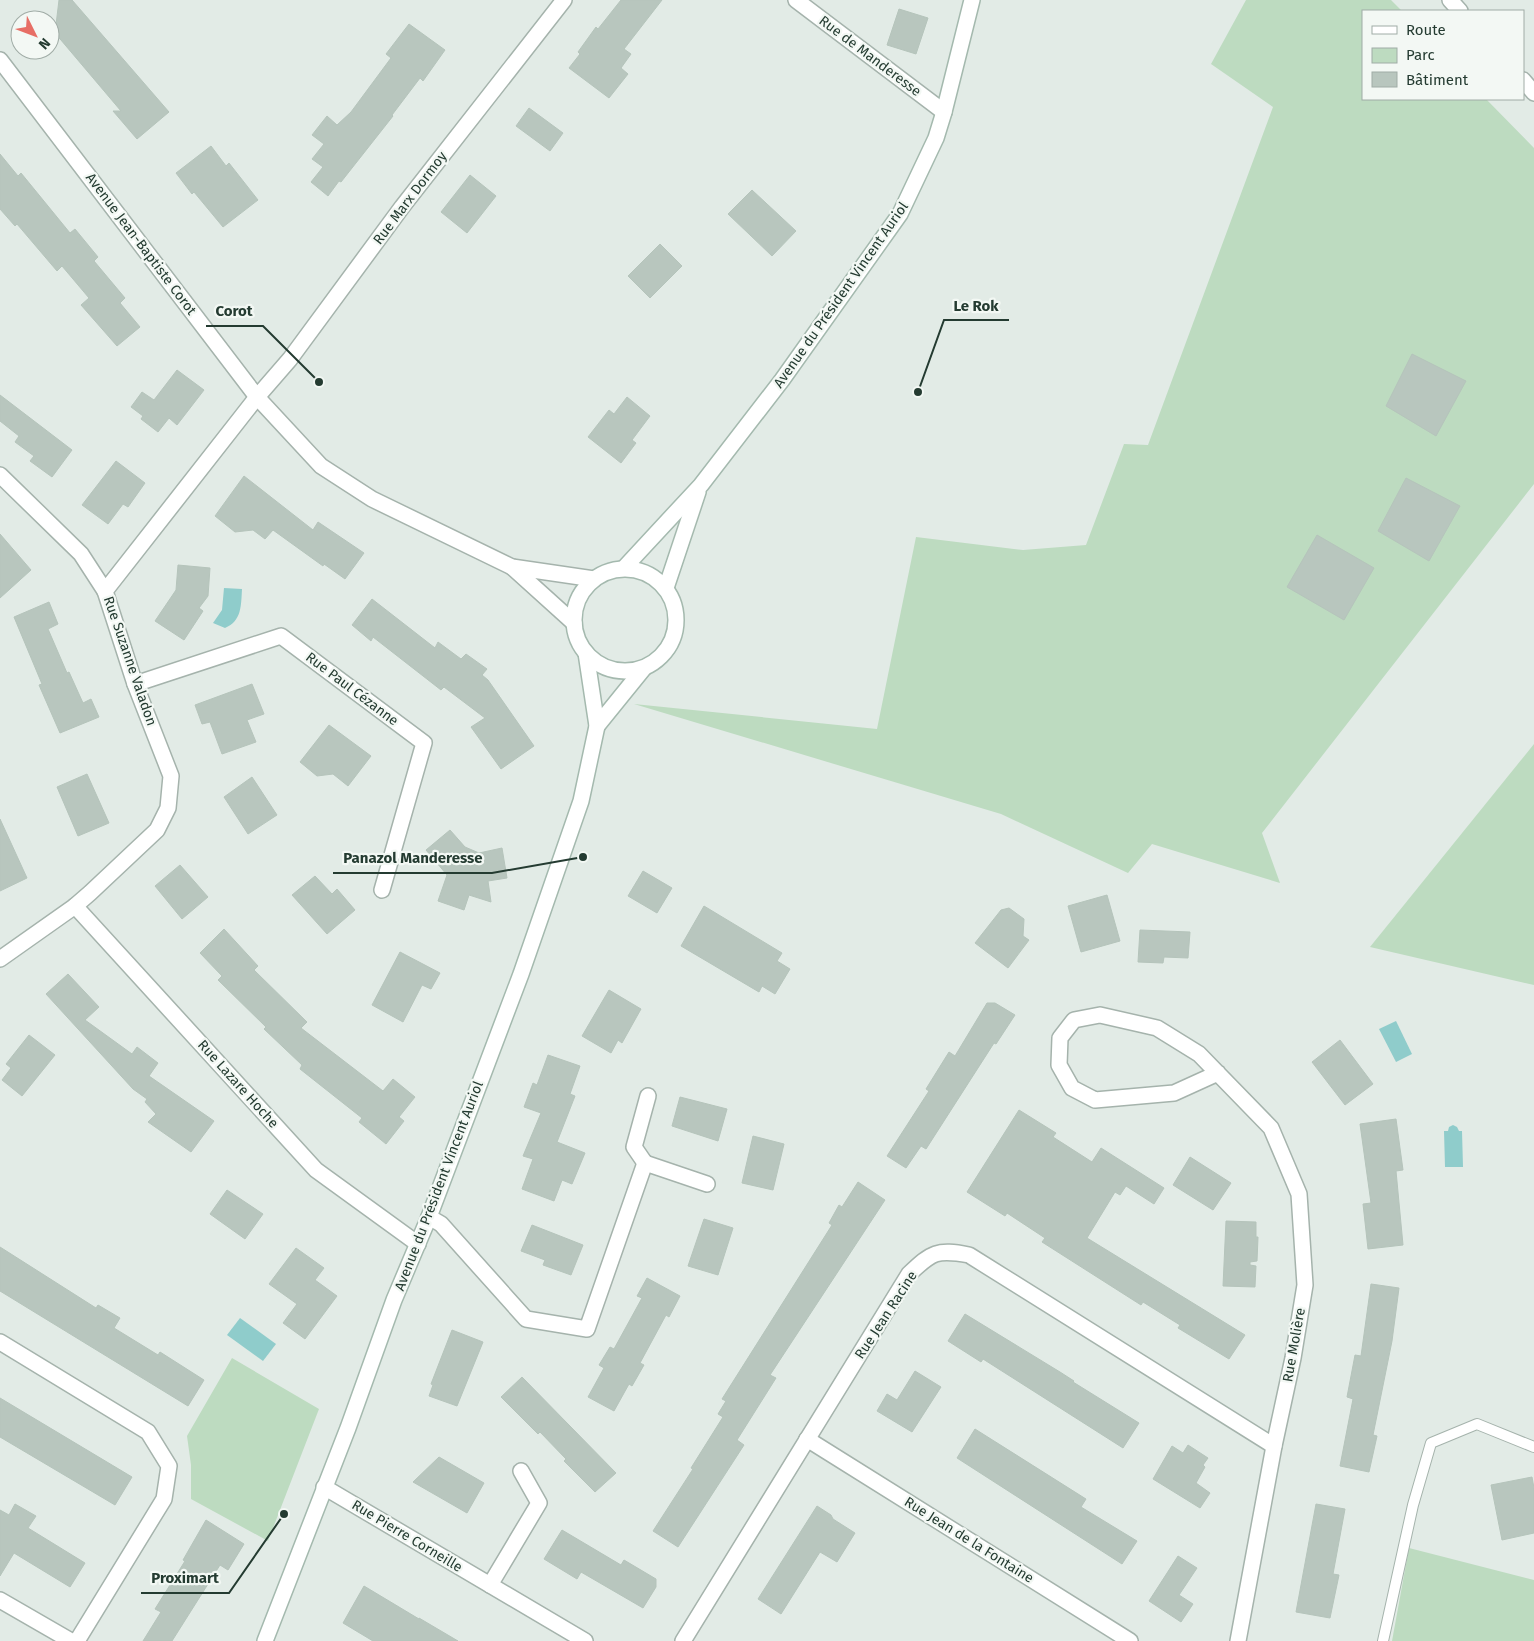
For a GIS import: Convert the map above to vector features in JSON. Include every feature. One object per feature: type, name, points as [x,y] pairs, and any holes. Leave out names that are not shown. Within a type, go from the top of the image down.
[{"type":"street","name":"Rue Marx Dormoy","points":[[257,397],[290,359],[402,208],[564,0]]},
{"type":"street","name":"Rue de Manderesse","points":[[796,0],[944,112]]},
{"type":"street","name":"Avenue du Président Vincent Auriol","points":[[624,568],[701,485],[782,380],[900,214],[936,138],[972,0]]},
{"type":"street","points":[[1450,0],[1459,10]]},
{"type":"street","name":"Avenue Jean-Baptiste Corot","points":[[0,60],[257,397],[321,466],[372,499],[512,566],[594,579]]},
{"type":"street","points":[[1524,81],[1534,93]]},
{"type":"street","name":"Rue Suzanne Valadon","points":[[0,959],[75,906],[157,830],[168,808],[171,776],[135,684],[105,592],[257,397]]},
{"type":"street","points":[[0,476],[81,554],[105,592]]},
{"type":"street","name":"Avenue du Président Vincent Auriol","points":[[666,588],[701,485]]},
{"type":"street","name":"Avenue Jean-Baptiste Corot","points":[[512,566],[574,623]]},
{"type":"street","points":[[624,568],[640,570],[666,588],[674,602],[678,617],[675,640],[658,660],[644,668],[629,671],[613,670],[598,664],[586,653],[578,639],[574,623],[576,606],[582,591],[594,579],[608,571],[624,568]]},
{"type":"street","name":"Rue Paul Cézanne","points":[[135,684],[281,636],[424,743],[382,890]]},
{"type":"street","name":"Avenue du Président Vincent Auriol","points":[[266,1641],[394,1300],[429,1217],[521,974],[581,802],[597,726],[586,653]]},
{"type":"street","name":"Avenue du Président Vincent Auriol","points":[[597,726],[644,668]]},
{"type":"street","name":"Rue Lazare Hoche","points":[[75,906],[316,1170],[418,1244]]},
{"type":"street","name":"Rue Molière","points":[[1218,1073],[1174,1093],[1095,1100],[1072,1088],[1059,1065],[1060,1038],[1074,1020],[1100,1015],[1157,1028],[1198,1054],[1218,1073],[1271,1128],[1299,1194],[1305,1285],[1293,1358],[1274,1446],[1238,1641]]},
{"type":"street","points":[[648,1096],[634,1147],[646,1163],[707,1184]]},
{"type":"street","points":[[429,1217],[441,1224],[526,1319],[586,1329],[646,1163]]},
{"type":"street","name":"Rue Jean Racine","points":[[683,1641],[909,1274],[928,1256],[948,1251],[969,1255],[1274,1446]]},
{"type":"street","points":[[0,1342],[148,1432],[169,1466],[164,1499],[77,1641]]},
{"type":"street","name":"Rue Jean de la Fontaine","points":[[807,1439],[1130,1641]]},
{"type":"street","points":[[490,1585],[538,1503],[521,1471]]},
{"type":"street","name":"Rue Pierre Corneille","points":[[324,1488],[585,1641]]},
{"type":"street","points":[[0,1600],[70,1641]]},
{"type":"lane","points":[[1383,1641],[1413,1505],[1431,1443],[1477,1424],[1534,1447]]},
{"type":"green space","points":[[1246,0],[1391,0],[1401,10],[1362,10],[1362,100],[1487,100],[1534,148],[1534,484],[1262,833],[1280,883],[1152,844],[1128,873],[1001,814],[634,704],[877,729],[916,537],[1023,550],[1086,545],[1124,444],[1148,445],[1273,107],[1211,64]]},
{"type":"green space","points":[[1534,744],[1534,985],[1370,947]]},
{"type":"green space","points":[[232,1358],[319,1409],[268,1541],[191,1499],[191,1465],[187,1436]]},
{"type":"green space","points":[[1409,1548],[1534,1580],[1534,1641],[1392,1641]]},
{"type":"water","points":[[224,588],[242,589],[241,607],[238,617],[231,625],[225,628],[213,623],[222,610]]},
{"type":"water","points":[[1396,1021],[1412,1054],[1396,1062],[1379,1029]]},
{"type":"water","points":[[1453,1125],[1459,1131],[1462,1131],[1463,1167],[1445,1167],[1444,1131],[1448,1131],[1449,1127]]},
{"type":"water","points":[[240,1318],[276,1344],[263,1361],[227,1335]]},
{"type":"building","points":[[59,0],[72,0],[169,112],[137,139],[113,111],[121,111],[60,39],[60,10],[58,10]]},
{"type":"building","points":[[621,0],[662,0],[624,49],[631,54],[621,68],[628,74],[609,98],[569,68],[596,27],[598,29]]},
{"type":"building","points":[[899,9],[928,18],[916,54],[887,45]]},
{"type":"building","points":[[409,24],[445,50],[423,81],[420,78],[393,116],[328,196],[311,182],[323,167],[312,159],[324,144],[312,135],[327,116],[337,125],[351,112],[391,58],[386,54]]},
{"type":"building","points":[[529,108],[563,133],[550,151],[516,126]]},
{"type":"building","points":[[211,146],[226,166],[229,163],[258,200],[223,227],[194,192],[192,194],[176,173]]},
{"type":"building","points":[[0,154],[18,176],[21,173],[70,233],[75,229],[98,257],[94,261],[125,298],[120,303],[140,327],[117,346],[81,305],[89,298],[62,266],[57,271],[17,224],[15,226],[0,209]]},
{"type":"building","points":[[470,175],[496,196],[467,233],[441,212]]},
{"type":"building","points":[[752,190],[796,231],[772,256],[728,214]]},
{"type":"building","points":[[660,244],[682,266],[650,298],[628,276]]},
{"type":"building","points":[[1412,354],[1466,381],[1436,436],[1386,406]]},
{"type":"building","points":[[177,370],[204,390],[177,425],[169,418],[158,432],[141,419],[143,416],[131,407],[142,392],[154,400]]},
{"type":"building","points":[[0,395],[72,450],[52,477],[30,461],[34,456],[15,442],[19,436],[0,421]]},
{"type":"building","points":[[627,397],[650,416],[632,440],[636,443],[621,463],[588,437],[609,410],[614,414]]},
{"type":"building","points":[[116,461],[145,483],[128,507],[123,504],[108,524],[82,505]]},
{"type":"building","points":[[244,476],[313,530],[318,522],[364,553],[345,579],[324,564],[323,566],[273,530],[265,539],[253,530],[235,532],[215,516]]},
{"type":"building","points":[[1406,478],[1460,506],[1429,561],[1378,531]]},
{"type":"building","points":[[0,534],[31,570],[0,598]]},
{"type":"building","points":[[1317,535],[1374,568],[1344,620],[1287,587]]},
{"type":"building","points":[[178,565],[210,568],[208,596],[199,608],[203,611],[184,640],[155,621],[176,590]]},
{"type":"building","points":[[372,599],[435,648],[438,642],[461,659],[466,654],[487,669],[482,675],[488,680],[534,746],[501,769],[471,727],[485,718],[444,687],[441,690],[373,637],[371,641],[352,625]]},
{"type":"building","points":[[49,602],[58,624],[48,629],[67,673],[69,672],[83,703],[91,699],[99,717],[60,733],[39,685],[42,684],[14,617]]},
{"type":"building","points":[[252,684],[264,714],[247,720],[256,742],[222,754],[210,722],[202,724],[195,705]]},
{"type":"building","points":[[329,725],[371,756],[348,786],[333,774],[317,776],[300,762]]},
{"type":"building","points":[[87,774],[109,823],[78,836],[57,787]]},
{"type":"building","points":[[252,777],[277,815],[248,834],[224,797]]},
{"type":"building","points":[[0,819],[27,878],[0,891]]},
{"type":"building","points":[[450,830],[465,847],[479,853],[502,848],[507,878],[488,881],[491,902],[469,895],[464,910],[438,901],[447,875],[426,850]]},
{"type":"building","points":[[180,865],[208,897],[182,919],[155,886]]},
{"type":"building","points":[[643,871],[672,888],[657,913],[628,896]]},
{"type":"building","points":[[315,876],[332,894],[337,889],[355,910],[327,934],[292,895]]},
{"type":"building","points":[[1107,895],[1120,941],[1081,952],[1068,906]]},
{"type":"building","points":[[704,906],[782,953],[777,961],[790,969],[775,994],[762,986],[759,992],[681,946]]},
{"type":"building","points":[[1009,908],[1024,919],[1023,936],[1029,940],[1008,968],[975,943],[1001,910]]},
{"type":"building","points":[[224,929],[258,966],[254,970],[307,1022],[301,1028],[383,1091],[393,1079],[415,1097],[399,1117],[404,1121],[386,1144],[359,1122],[362,1118],[300,1069],[302,1065],[264,1029],[266,1027],[218,980],[222,976],[200,953]]},
{"type":"building","points":[[1140,930],[1190,932],[1188,958],[1164,957],[1163,963],[1138,962]]},
{"type":"building","points":[[400,952],[440,973],[431,989],[422,985],[403,1022],[372,1005]]},
{"type":"building","points":[[68,974],[99,1007],[85,1020],[132,1054],[137,1047],[158,1063],[149,1076],[214,1121],[191,1152],[148,1122],[156,1114],[145,1102],[147,1099],[133,1089],[46,994]]},
{"type":"building","points":[[609,990],[641,1009],[622,1043],[618,1040],[611,1053],[582,1036]]},
{"type":"building","points":[[987,1003],[995,1003],[1015,1015],[996,1044],[994,1043],[926,1149],[921,1146],[906,1168],[887,1156],[929,1091],[926,1089],[949,1052],[955,1056]]},
{"type":"building","points":[[29,1035],[55,1055],[22,1096],[2,1080],[11,1068],[6,1064]]},
{"type":"building","points":[[1340,1040],[1373,1084],[1345,1105],[1312,1062]]},
{"type":"building","points":[[548,1055],[580,1066],[570,1094],[575,1096],[557,1142],[585,1153],[572,1184],[562,1180],[554,1201],[522,1189],[533,1159],[523,1156],[541,1113],[524,1107],[533,1083],[537,1085]]},
{"type":"building","points":[[680,1097],[727,1109],[718,1141],[672,1126]]},
{"type":"building","points":[[1019,1110],[1056,1133],[1053,1137],[1092,1162],[1101,1148],[1164,1188],[1154,1204],[1126,1186],[1120,1195],[1115,1192],[1087,1238],[1245,1335],[1229,1359],[1178,1328],[1180,1325],[1143,1302],[1141,1305],[1042,1242],[1045,1238],[1007,1213],[1005,1216],[967,1192]]},
{"type":"building","points":[[1396,1119],[1403,1170],[1396,1171],[1403,1245],[1368,1249],[1363,1204],[1371,1203],[1360,1124]]},
{"type":"building","points":[[753,1136],[784,1144],[773,1190],[742,1183]]},
{"type":"building","points":[[1190,1157],[1231,1183],[1213,1210],[1173,1185]]},
{"type":"building","points":[[858,1182],[885,1200],[770,1375],[776,1378],[737,1440],[744,1445],[678,1547],[653,1531],[693,1469],[691,1468],[723,1417],[718,1414],[726,1401],[722,1399],[832,1225],[829,1223],[839,1205],[842,1207]]},
{"type":"building","points":[[227,1190],[263,1214],[245,1239],[210,1214]]},
{"type":"building","points":[[704,1219],[733,1228],[718,1275],[688,1266]]},
{"type":"building","points":[[1226,1221],[1256,1222],[1256,1237],[1258,1237],[1257,1261],[1250,1262],[1250,1265],[1256,1266],[1255,1287],[1223,1286]]},
{"type":"building","points":[[532,1225],[583,1245],[571,1275],[543,1265],[545,1260],[521,1251]]},
{"type":"building","points":[[0,1247],[96,1308],[98,1305],[120,1318],[114,1328],[158,1355],[160,1352],[204,1380],[188,1406],[0,1291]]},
{"type":"building","points":[[296,1248],[324,1268],[315,1280],[337,1296],[305,1339],[283,1323],[297,1304],[269,1284]]},
{"type":"building","points":[[647,1278],[680,1296],[669,1317],[666,1315],[640,1363],[644,1365],[632,1386],[629,1384],[614,1411],[588,1397],[604,1368],[599,1365],[610,1347],[614,1349],[642,1298],[637,1296]]},
{"type":"building","points":[[1371,1284],[1399,1288],[1392,1341],[1373,1435],[1377,1436],[1369,1472],[1340,1466],[1353,1399],[1347,1397],[1355,1355],[1361,1356]]},
{"type":"building","points":[[965,1314],[1139,1423],[1123,1448],[983,1359],[981,1362],[948,1341]]},
{"type":"building","points":[[452,1330],[483,1342],[457,1406],[429,1396],[433,1385],[431,1384]]},
{"type":"building","points":[[915,1371],[941,1387],[912,1432],[877,1411],[887,1394],[897,1400]]},
{"type":"building","points":[[522,1377],[616,1473],[595,1492],[564,1461],[566,1459],[540,1432],[538,1434],[501,1397]]},
{"type":"building","points":[[0,1398],[132,1477],[115,1505],[0,1437]]},
{"type":"building","points":[[975,1429],[1086,1499],[1081,1507],[1137,1541],[1122,1564],[957,1458]]},
{"type":"building","points":[[1188,1445],[1208,1458],[1196,1483],[1210,1493],[1200,1508],[1153,1479],[1172,1446],[1183,1453]]},
{"type":"building","points":[[439,1457],[484,1483],[467,1513],[413,1482]]},
{"type":"building","points":[[1532,1477],[1534,1488],[1534,1533],[1502,1540],[1491,1485]]},
{"type":"building","points":[[15,1504],[36,1516],[28,1528],[85,1563],[70,1587],[14,1553],[0,1576],[0,1510],[9,1515]]},
{"type":"building","points":[[1316,1504],[1345,1509],[1333,1574],[1339,1575],[1330,1618],[1296,1612]]},
{"type":"building","points":[[817,1506],[855,1533],[837,1562],[820,1552],[781,1614],[758,1599]]},
{"type":"building","points":[[206,1520],[244,1544],[228,1570],[220,1565],[172,1641],[143,1641],[161,1612],[155,1609],[185,1561],[183,1560]]},
{"type":"building","points":[[562,1530],[621,1565],[624,1560],[656,1579],[656,1587],[643,1608],[581,1572],[577,1579],[544,1559]]},
{"type":"building","points":[[1178,1556],[1197,1568],[1179,1595],[1193,1604],[1181,1622],[1149,1601]]},
{"type":"building","points":[[364,1586],[458,1641],[373,1641],[343,1623]]},
{"type":"place","name":"Corot","points":[[319,382]]},
{"type":"place","name":"Le Rok","points":[[918,392]]},
{"type":"place","name":"Panazol Manderesse","points":[[583,857]]},
{"type":"place","name":"Proximart","points":[[284,1514]]}]
